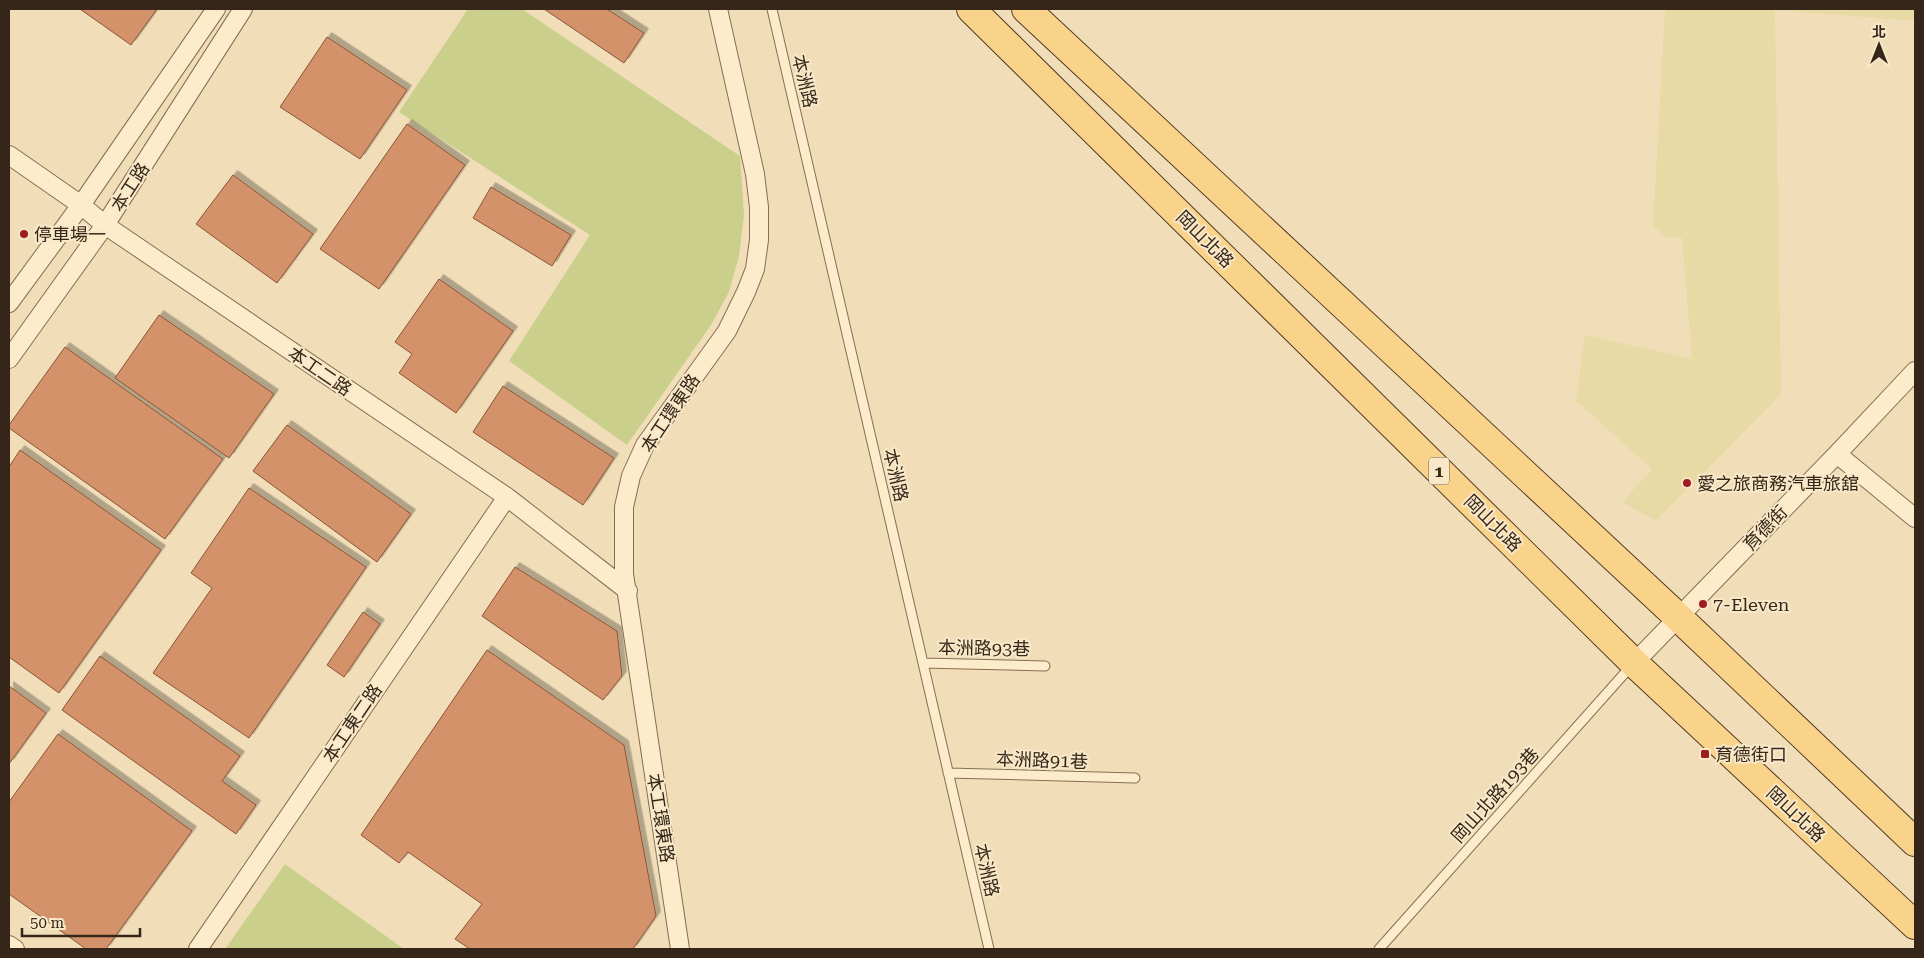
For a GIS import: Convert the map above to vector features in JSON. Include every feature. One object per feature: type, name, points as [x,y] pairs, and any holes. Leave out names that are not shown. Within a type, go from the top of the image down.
[{"type":"main road","name":"岡山北路","points":[[971,9],[1634,663],[1915,925]]},
{"type":"main road","points":[[1026,9],[1678,617],[1915,842]]},
{"type":"street","name":"本工路","points":[[9,303],[81,204],[216,9]]},
{"type":"street","name":"本工路","points":[[9,359],[105,225],[243,9]]},
{"type":"street","name":"本工環東路","points":[[680,949],[624,574],[624,507],[631,476],[645,445],[727,331],[755,269],[759,240],[759,207],[755,174],[718,9]]},
{"type":"street","name":"本工二路","points":[[9,155],[81,204],[105,225],[507,497],[628,591]]},
{"type":"street","name":"育德街","points":[[1634,663],[1915,371]]},
{"type":"street","points":[[1837,454],[1915,518]]},
{"type":"street","name":"本工東二路","points":[[198,949],[507,497]]},
{"type":"street","points":[[9,945],[15,949]]},
{"type":"lane","name":"本洲路","points":[[772,9],[989,949]]},
{"type":"lane","name":"本洲路93巷","points":[[923,663],[1045,666]]},
{"type":"lane","name":"岡山北路193巷","points":[[1379,949],[1634,663]]},
{"type":"lane","name":"本洲路91巷","points":[[948,773],[1135,778]]},
{"type":"shaded area","points":[[1665,9],[1915,9],[1915,21],[1775,10],[1781,394],[1656,521],[1622,502],[1652,469],[1576,401],[1585,335],[1692,359],[1682,238],[1666,237],[1653,226]]},
{"type":"green space","points":[[468,9],[522,9],[740,156],[744,215],[739,256],[729,292],[711,325],[627,445],[509,361],[590,235],[399,112]]},
{"type":"green space","points":[[285,864],[404,949],[225,949]]},
{"type":"building","points":[[80,9],[157,9],[131,45]]},
{"type":"building","points":[[544,9],[607,9],[644,33],[624,63]]},
{"type":"building","points":[[327,37],[407,90],[360,159],[280,107]]},
{"type":"building","points":[[407,124],[465,165],[379,289],[320,249]]},
{"type":"building","points":[[233,175],[313,234],[277,283],[196,224]]},
{"type":"building","points":[[491,187],[571,235],[552,266],[473,218]]},
{"type":"building","points":[[439,279],[513,331],[456,413],[399,373],[412,354],[395,342]]},
{"type":"building","points":[[159,315],[274,394],[229,458],[115,378]]},
{"type":"building","points":[[65,347],[223,459],[165,539],[9,428],[9,425]]},
{"type":"building","points":[[503,386],[614,458],[583,505],[473,432]]},
{"type":"building","points":[[287,425],[411,514],[377,562],[253,471]]},
{"type":"building","points":[[20,450],[161,550],[59,693],[9,657],[9,467]]},
{"type":"building","points":[[249,488],[366,567],[249,738],[153,673],[212,588],[191,573]]},
{"type":"building","points":[[515,567],[617,631],[622,676],[603,700],[482,616]]},
{"type":"building","points":[[363,612],[380,624],[344,677],[327,665]]},
{"type":"building","points":[[487,650],[624,745],[656,916],[633,949],[470,949],[455,939],[482,904],[408,852],[399,863],[361,835]]},
{"type":"building","points":[[100,656],[240,756],[222,781],[256,805],[236,834],[62,710]]},
{"type":"building","points":[[9,686],[46,713],[9,764]]},
{"type":"building","points":[[58,734],[192,831],[106,949],[86,949],[9,894],[9,802]]},
{"type":"place","name":"停車場一","points":[[24,234]]},
{"type":"place","name":"愛之旅商務汽車旅舘","points":[[1687,483]]},
{"type":"place","name":"7-Eleven","points":[[1703,604]]},
{"type":"place","name":"育德街口","points":[[1705,754]]}]
